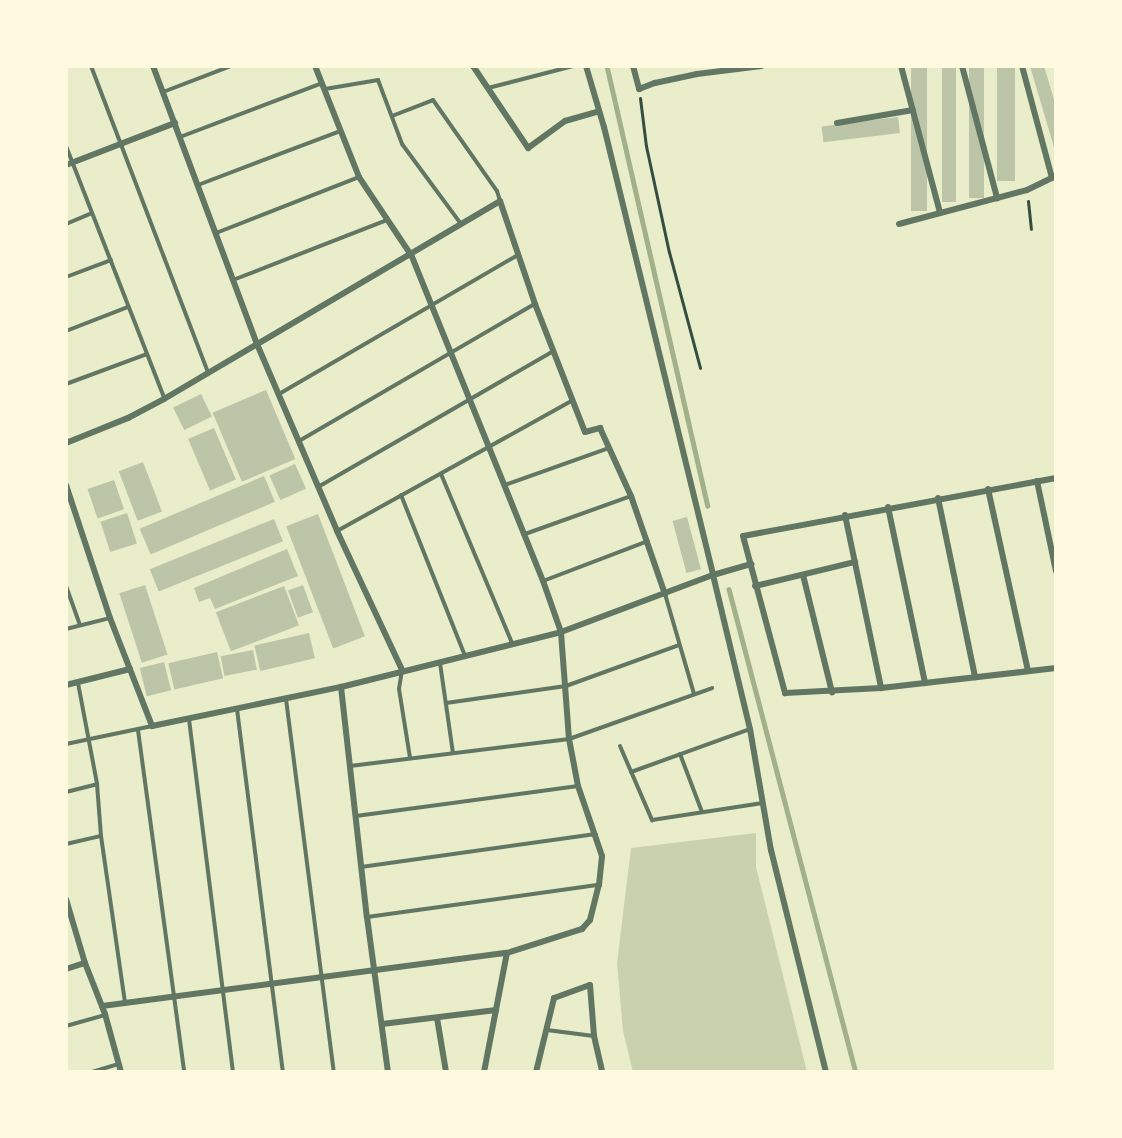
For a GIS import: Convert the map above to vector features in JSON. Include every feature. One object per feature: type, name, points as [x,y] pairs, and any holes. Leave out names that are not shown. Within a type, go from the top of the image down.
[{"type":"street","points":[[153,66],[257,344],[337,531],[402,670]]},
{"type":"street","points":[[102,1006],[507,953],[582,929],[590,920],[600,885],[602,856],[597,834],[578,786],[569,739],[561,632],[490,446],[411,255],[359,177],[315,66]]},
{"type":"street","points":[[473,66],[528,148],[565,121],[599,111]]},
{"type":"street","points":[[586,66],[599,111],[750,729],[771,850],[826,1072]]},
{"type":"street","points":[[633,66],[639,89],[655,83],[697,74],[762,66]]},
{"type":"street","points":[[694,66],[697,74]]},
{"type":"street","points":[[901,66],[940,213]]},
{"type":"street","points":[[962,66],[997,198]]},
{"type":"street","points":[[899,224],[1027,190],[1054,177],[1022,66]]},
{"type":"street","points":[[837,123],[913,110]]},
{"type":"street","points":[[69,164],[175,123]]},
{"type":"street","points":[[66,443],[128,418],[164,399],[500,201],[535,304],[585,432],[600,428],[631,496],[665,594]]},
{"type":"street","points":[[1056,478],[888,507],[743,536],[785,693],[881,688],[1056,668]]},
{"type":"street","points":[[1037,481],[1056,571]]},
{"type":"street","points":[[66,485],[110,618],[152,726],[340,687],[561,632],[713,575],[751,564]]},
{"type":"street","points":[[988,489],[1028,671]]},
{"type":"street","points":[[938,498],[975,677]]},
{"type":"street","points":[[888,507],[925,683]]},
{"type":"street","points":[[845,515],[881,688]]},
{"type":"street","points":[[755,586],[855,562]]},
{"type":"street","points":[[803,575],[832,692]]},
{"type":"street","points":[[66,685],[130,669]]},
{"type":"street","points":[[340,687],[388,1072]]},
{"type":"street","points":[[66,899],[105,1014],[121,1072]]},
{"type":"street","points":[[484,1072],[507,953]]},
{"type":"street","points":[[66,969],[86,963]]},
{"type":"street","points":[[536,1072],[544,1030],[557,995],[590,985],[594,1036],[602,1072]]},
{"type":"street","points":[[382,1024],[496,1010]]},
{"type":"street","points":[[437,1018],[446,1072]]},
{"type":"lane","points":[[91,66],[208,374]]},
{"type":"lane","points":[[163,92],[231,66]]},
{"type":"lane","points":[[488,88],[573,66]]},
{"type":"lane","points":[[180,137],[323,86],[378,80],[402,144],[461,224]]},
{"type":"lane","points":[[392,116],[433,100],[497,191],[500,201]]},
{"type":"lane","points":[[198,185],[340,131]]},
{"type":"lane","points":[[66,146],[69,164],[92,213],[164,399]]},
{"type":"lane","points":[[216,233],[359,177]]},
{"type":"lane","points":[[66,224],[92,213]]},
{"type":"lane","points":[[233,280],[387,220]]},
{"type":"lane","points":[[279,394],[518,255]]},
{"type":"lane","points":[[66,277],[111,260]]},
{"type":"lane","points":[[299,441],[535,304]]},
{"type":"lane","points":[[66,331],[128,307]]},
{"type":"lane","points":[[318,487],[554,351]]},
{"type":"lane","points":[[66,384],[147,354]]},
{"type":"lane","points":[[337,531],[573,400]]},
{"type":"lane","points":[[505,485],[609,448]]},
{"type":"lane","points":[[441,474],[512,643]]},
{"type":"lane","points":[[401,495],[465,657]]},
{"type":"lane","points":[[525,534],[631,496]]},
{"type":"lane","points":[[543,581],[648,541]]},
{"type":"lane","points":[[66,585],[80,626]]},
{"type":"lane","points":[[665,594],[694,694]]},
{"type":"lane","points":[[66,629],[110,618]]},
{"type":"lane","points":[[446,703],[566,686],[679,645]]},
{"type":"lane","points":[[440,663],[453,753]]},
{"type":"lane","points":[[402,670],[399,689],[410,758]]},
{"type":"lane","points":[[77,682],[97,784],[101,836],[126,1002]]},
{"type":"lane","points":[[349,767],[569,739],[712,688]]},
{"type":"lane","points":[[286,699],[334,1072]]},
{"type":"lane","points":[[237,709],[283,1072]]},
{"type":"lane","points":[[189,719],[233,1072]]},
{"type":"lane","points":[[66,744],[152,726]]},
{"type":"lane","points":[[138,729],[184,1072]]},
{"type":"lane","points":[[631,772],[750,729]]},
{"type":"lane","points":[[620,746],[652,820],[764,803]]},
{"type":"lane","points":[[680,754],[702,812]]},
{"type":"lane","points":[[66,792],[97,784]]},
{"type":"lane","points":[[355,816],[578,786]]},
{"type":"lane","points":[[361,867],[597,834]]},
{"type":"lane","points":[[66,844],[101,836]]},
{"type":"lane","points":[[367,917],[600,885]]},
{"type":"lane","points":[[66,1026],[105,1014]]},
{"type":"lane","points":[[544,1030],[594,1036]]},
{"type":"lane","points":[[92,1072],[119,1064]]},
{"type":"path","points":[[639,89],[648,157],[669,252],[700,368]]},
{"type":"path","points":[[1027,190],[1031,229]]},
{"type":"green space","points":[[756,833],[756,867],[807,1072],[633,1072],[623,1031],[617,963],[631,848]]},
{"type":"building","points":[[911,66],[927,66],[927,211],[911,211]]},
{"type":"building","points":[[942,66],[956,66],[956,202],[942,202]]},
{"type":"building","points":[[969,66],[984,66],[984,198],[969,198]]},
{"type":"building","points":[[997,66],[1015,66],[1015,181],[997,181]]},
{"type":"building","points":[[1030,66],[1044,66],[1056,106],[1056,154]]},
{"type":"building","points":[[898,117],[900,133],[824,142],[822,126]]},
{"type":"building","points":[[266,390],[295,459],[242,482],[213,413]]},
{"type":"building","points":[[201,394],[212,416],[184,430],[173,408]]},
{"type":"building","points":[[214,428],[236,480],[210,490],[188,439]]},
{"type":"building","points":[[143,462],[162,511],[138,521],[119,471]]},
{"type":"building","points":[[295,464],[306,489],[280,500],[269,475]]},
{"type":"building","points":[[264,476],[275,502],[151,555],[140,529]]},
{"type":"building","points":[[114,480],[124,509],[98,518],[88,489]]},
{"type":"building","points":[[127,513],[137,543],[110,552],[100,522]]},
{"type":"building","points":[[318,514],[365,636],[333,648],[286,526]]},
{"type":"building","points":[[687,517],[701,569],[686,573],[673,521]]},
{"type":"building","points":[[274,519],[283,541],[159,591],[150,569]]},
{"type":"building","points":[[287,549],[298,576],[215,609],[210,598],[199,602],[194,588]]},
{"type":"building","points":[[145,585],[168,654],[142,663],[119,593]]},
{"type":"building","points":[[303,585],[313,612],[298,618],[288,590]]},
{"type":"building","points":[[284,586],[299,625],[231,651],[216,612]]},
{"type":"building","points":[[309,633],[315,658],[260,671],[254,646]]},
{"type":"building","points":[[253,650],[257,670],[224,676],[221,656]]},
{"type":"building","points":[[217,652],[223,678],[174,690],[168,663]]},
{"type":"building","points":[[164,662],[171,690],[147,696],[140,668]]},
{"type":"waterway","points":[[607,66],[708,506]]},
{"type":"waterway","points":[[729,589],[856,1072]]}]
